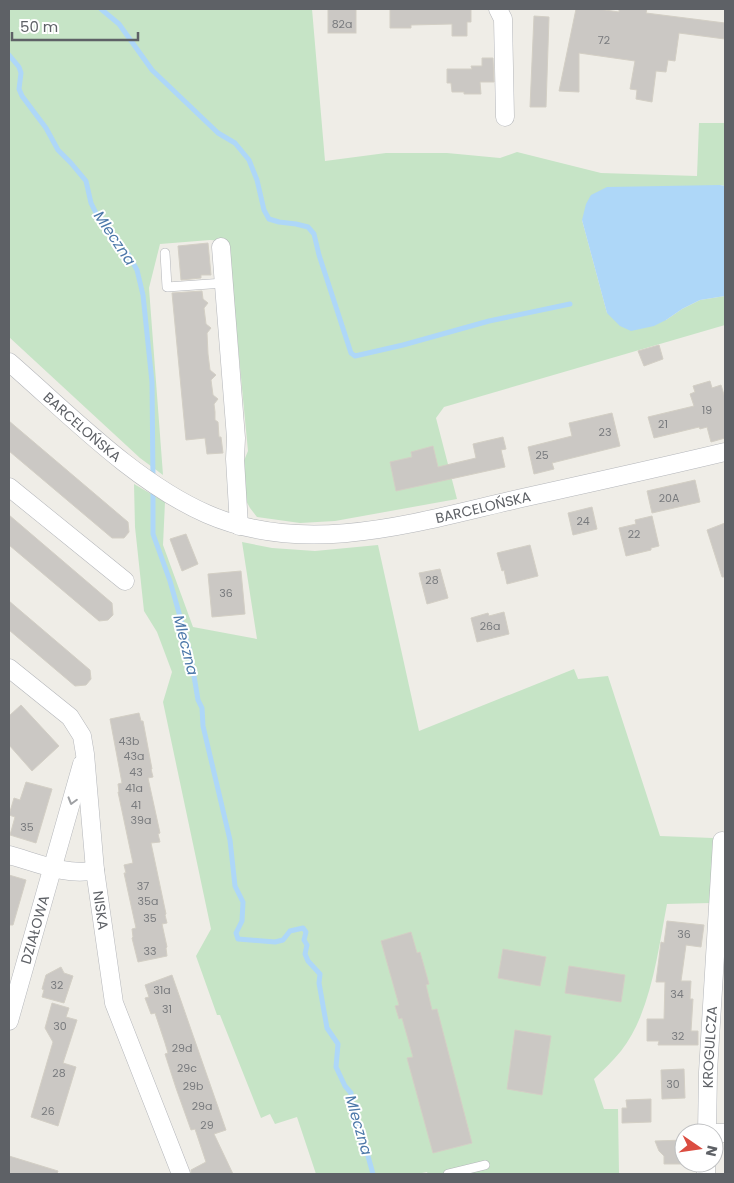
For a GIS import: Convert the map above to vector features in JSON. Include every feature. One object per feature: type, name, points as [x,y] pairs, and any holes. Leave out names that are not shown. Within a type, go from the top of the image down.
[{"type":"street","points":[[498,9],[503,19],[505,117]]},
{"type":"street","points":[[221,247],[236,438],[235,459],[239,526]]},
{"type":"street","name":"BARCELOŃSKA","points":[[9,362],[135,471],[166,492],[206,514],[239,526],[279,534],[308,536],[388,528],[725,452]]},
{"type":"street","points":[[9,487],[125,581]]},
{"type":"street","name":"NISKA","points":[[9,668],[70,717],[82,736],[95,870],[114,1003],[181,1174]]},
{"type":"street","name":"DZIAŁOWA","points":[[9,1020],[85,754]]},
{"type":"street","name":"KROGULCZA","points":[[707,1123],[722,842]]},
{"type":"street","points":[[9,855],[53,867],[82,872],[95,870]]},
{"type":"lane","points":[[165,253],[167,287],[224,283]]},
{"type":"lane","points":[[448,1174],[485,1165]]},
{"type":"green space","points":[[9,9],[312,9],[325,161],[386,153],[447,153],[500,158],[517,152],[601,173],[697,176],[699,123],[725,123],[725,186],[720,185],[582,220],[607,313],[666,320],[700,300],[725,296],[725,325],[444,407],[436,418],[457,499],[335,521],[300,523],[257,517],[244,497],[243,463],[248,451],[228,241],[210,240],[160,244],[149,288],[163,475],[140,458],[9,337]]},
{"type":"green space","points":[[134,484],[165,502],[163,545],[193,627],[257,639],[242,542],[272,548],[315,551],[378,545],[419,731],[574,669],[578,679],[608,676],[660,836],[713,838],[711,903],[667,904],[652,981],[640,1019],[621,1051],[594,1079],[604,1109],[618,1109],[619,1174],[428,1174],[427,1172],[417,1174],[316,1174],[297,1117],[275,1124],[270,1114],[261,1118],[220,1015],[217,1015],[196,956],[211,929],[163,702],[172,672],[157,632],[144,611],[135,527]]},
{"type":"water","points":[[725,186],[725,296],[700,300],[654,326],[631,331],[620,326],[607,313],[582,220],[586,204],[591,195],[607,187]]},
{"type":"building","points":[[328,9],[356,9],[356,33],[328,33]]},
{"type":"building","points":[[390,9],[471,9],[471,22],[467,22],[467,36],[452,36],[452,24],[411,25],[411,28],[390,28]]},
{"type":"building","points":[[576,9],[598,9],[619,12],[619,9],[647,9],[646,13],[725,23],[725,39],[679,33],[675,61],[668,60],[666,72],[656,71],[652,102],[636,99],[637,90],[630,89],[635,61],[579,53],[579,92],[559,91]]},
{"type":"building","points":[[534,16],[549,17],[546,107],[530,107]]},
{"type":"building","points":[[482,58],[493,58],[494,82],[480,82],[481,94],[452,92],[451,83],[447,83],[447,69],[472,69],[471,66],[482,66]]},
{"type":"building","points":[[208,243],[211,275],[201,275],[201,278],[181,280],[178,246]]},
{"type":"building","points":[[202,291],[203,299],[208,303],[204,308],[206,324],[211,328],[207,333],[208,354],[210,370],[216,375],[211,380],[213,395],[218,399],[214,404],[215,420],[218,422],[223,453],[207,454],[205,438],[186,440],[172,293]]},
{"type":"building","points":[[659,345],[663,359],[644,366],[638,351]]},
{"type":"building","points":[[710,381],[712,388],[721,385],[725,398],[725,438],[711,442],[707,427],[700,429],[699,427],[654,438],[648,417],[694,406],[690,394],[695,392],[693,386]]},
{"type":"building","points":[[612,413],[620,446],[552,463],[554,469],[534,474],[528,447],[572,436],[569,423]]},
{"type":"building","points":[[9,421],[128,522],[129,532],[124,538],[112,538],[9,451]]},
{"type":"building","points":[[503,437],[506,449],[501,450],[505,467],[396,491],[390,462],[412,457],[411,452],[433,446],[438,467],[476,458],[473,444]]},
{"type":"building","points":[[695,480],[700,502],[652,513],[647,491]]},
{"type":"building","points":[[592,507],[597,529],[573,535],[568,513]]},
{"type":"building","points":[[9,515],[112,603],[113,615],[108,620],[99,621],[9,545]]},
{"type":"building","points":[[652,516],[659,546],[651,548],[651,550],[626,556],[619,528],[636,524],[635,520]]},
{"type":"building","points":[[725,523],[725,577],[722,577],[707,530]]},
{"type":"building","points":[[186,534],[198,564],[182,571],[170,539]]},
{"type":"building","points":[[530,545],[538,576],[507,584],[497,553]]},
{"type":"building","points":[[440,569],[448,598],[427,604],[419,573]]},
{"type":"building","points":[[241,571],[245,614],[212,617],[208,574]]},
{"type":"building","points":[[9,601],[90,670],[91,679],[86,685],[75,686],[9,630]]},
{"type":"building","points":[[504,612],[509,634],[477,642],[471,618],[488,613],[489,616]]},
{"type":"building","points":[[21,705],[59,746],[32,771],[9,745],[9,716]]},
{"type":"building","points":[[139,713],[141,721],[143,721],[152,769],[153,777],[148,778],[160,833],[158,834],[160,842],[151,843],[166,914],[167,923],[162,924],[167,956],[138,962],[132,938],[132,929],[136,928],[124,873],[126,873],[124,865],[133,863],[118,792],[118,784],[122,783],[110,719]]},
{"type":"building","points":[[26,782],[52,789],[36,843],[10,835],[15,817],[9,815],[14,798],[20,800]]},
{"type":"building","points":[[9,875],[26,880],[13,925],[9,925]]},
{"type":"building","points":[[667,921],[704,925],[701,947],[686,945],[681,981],[691,981],[690,999],[693,999],[691,1031],[698,1031],[698,1045],[658,1045],[659,1041],[647,1041],[647,1019],[664,1019],[665,982],[656,982],[661,942],[664,943]]},
{"type":"building","points":[[411,932],[417,953],[420,952],[429,984],[426,985],[432,1010],[437,1009],[472,1143],[433,1153],[407,1058],[413,1057],[402,1018],[399,1019],[395,1006],[399,1005],[381,941]]},
{"type":"building","points":[[503,949],[546,957],[540,986],[498,978]]},
{"type":"building","points":[[569,966],[625,975],[621,1002],[565,993]]},
{"type":"building","points":[[61,967],[64,973],[73,976],[64,1003],[42,997],[46,975]]},
{"type":"building","points":[[172,975],[226,1130],[214,1134],[233,1174],[191,1174],[191,1170],[206,1162],[195,1129],[191,1130],[176,1088],[165,1054],[168,1053],[155,1013],[151,1014],[145,998],[149,997],[145,985]]},
{"type":"building","points":[[52,1003],[69,1008],[66,1017],[77,1020],[63,1063],[76,1067],[58,1126],[31,1117],[53,1042],[45,1028]]},
{"type":"building","points":[[515,1030],[551,1036],[542,1095],[507,1089]]},
{"type":"building","points":[[684,1069],[685,1098],[662,1099],[661,1070]]},
{"type":"building","points":[[651,1099],[651,1122],[622,1123],[622,1108],[627,1108],[626,1100]]},
{"type":"building","points":[[674,1140],[674,1164],[664,1164],[664,1156],[659,1151],[655,1141]]},
{"type":"building","points":[[9,1156],[58,1171],[57,1174],[9,1174]]},
{"type":"waterway","points":[[101,9],[119,24],[152,70],[218,133],[235,143],[249,160],[257,180],[264,210],[269,219],[308,227],[314,234],[351,353],[355,356],[489,321],[570,304]]},
{"type":"waterway","name":"Mleczna","points":[[9,55],[19,67],[21,73],[19,89],[22,96],[46,128],[58,150],[86,181],[91,203],[96,213],[128,254],[137,270],[143,295],[152,382],[153,479]]},
{"type":"waterway","name":"Mleczna","points":[[153,487],[153,534],[170,581],[190,652],[198,700],[202,708],[203,726],[230,840],[235,886],[243,902],[242,921],[236,933],[238,939],[275,942],[283,940],[290,931],[303,928],[306,932],[304,940],[307,945],[305,954],[308,961],[320,974],[319,983],[327,1028],[338,1044],[336,1067],[345,1086],[351,1093],[352,1109],[360,1127],[361,1138],[373,1174]]}]
